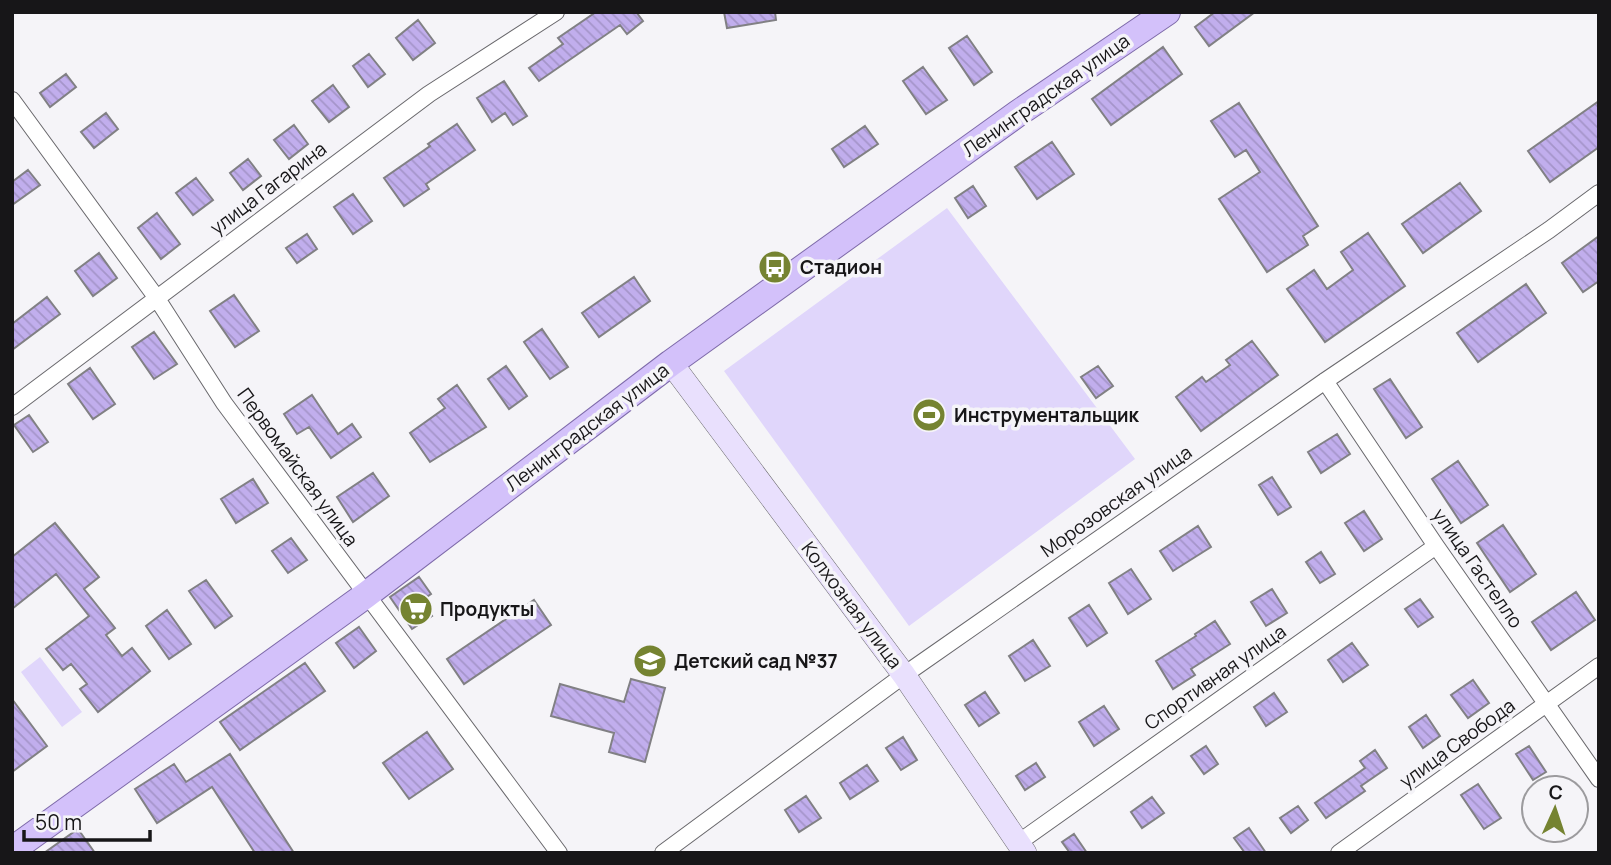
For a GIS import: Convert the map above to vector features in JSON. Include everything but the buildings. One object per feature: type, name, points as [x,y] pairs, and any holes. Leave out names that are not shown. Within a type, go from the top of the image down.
[{"type":"main road","name":"Ленинградская улица","points":[[12,850],[366,595],[671,363],[1017,114],[1167,12]]},
{"type":"main road","name":"Колхозная улица","points":[[671,363],[904,675],[1022,848]]},
{"type":"street","name":"улица Гагарина","points":[[12,407],[429,94],[556,12]]},
{"type":"street","name":"Первомайская улица","points":[[12,100],[156,297],[224,403],[559,853]]},
{"type":"street","name":"Морозовская улица","points":[[663,853],[904,675],[1325,381],[1549,230],[1599,192]]},
{"type":"street","name":"улица Гастелло","points":[[1325,381],[1436,546],[1599,779]]},
{"type":"street","name":"Спортивная улица","points":[[1022,848],[1436,546]]},
{"type":"street","name":"улица Свобода","points":[[1339,853],[1599,666]]},
{"type":"shaded area","name":"Инструментальщик","points":[[947,208],[1135,459],[909,626],[724,371]]},
{"type":"shaded area","points":[[40,657],[82,712],[62,727],[21,672]]},
{"type":"place","name":"Стадион","points":[[775,267]]},
{"type":"place","name":"Инструментальщик","points":[[929,415]]},
{"type":"place","name":"Продукты","points":[[416,609]]},
{"type":"place","name":"Детский сад №37","points":[[650,661]]}]
